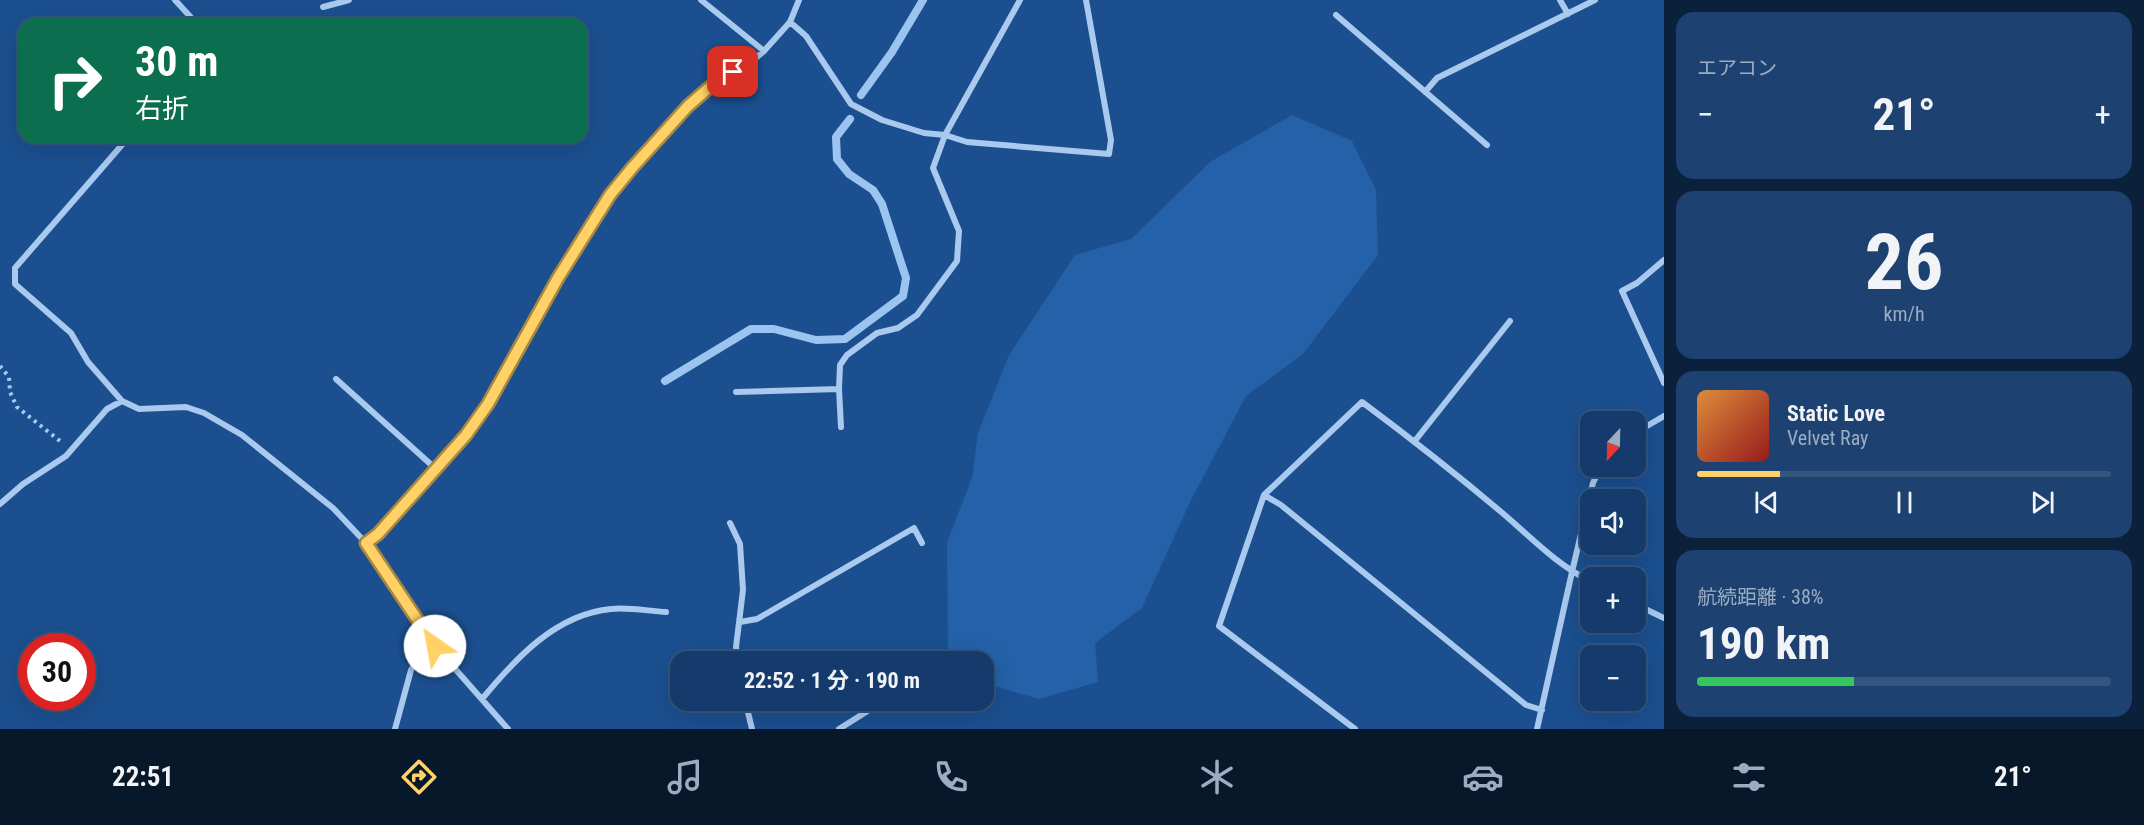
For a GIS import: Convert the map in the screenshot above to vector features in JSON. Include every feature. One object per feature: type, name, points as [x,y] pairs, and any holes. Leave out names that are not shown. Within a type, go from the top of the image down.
[{"type":"street","points":[[176,0],[192,18]]},
{"type":"street","points":[[323,7],[349,0]]},
{"type":"street","points":[[701,0],[764,51]]},
{"type":"street","points":[[366,543],[378,534],[466,435],[488,404],[558,278],[610,195],[688,106],[718,80],[748,64],[764,51],[790,22],[799,0]]},
{"type":"street","points":[[841,427],[840,365],[847,355],[877,333],[898,328],[917,315],[957,261],[959,231],[933,168],[945,135],[1020,0]]},
{"type":"street","points":[[790,22],[806,36],[851,104],[882,120],[924,133],[945,135],[967,142],[1109,154],[1111,140],[1086,0]]},
{"type":"street","points":[[1560,0],[1568,14]]},
{"type":"street","points":[[1425,92],[1437,78],[1595,0]]},
{"type":"street","points":[[1336,15],[1486,145]]},
{"type":"street","points":[[123,144],[15,268],[15,284],[71,333],[88,362],[122,402],[139,409],[186,407],[213,418],[242,435],[333,508],[366,543],[435,646],[508,729]]},
{"type":"street","points":[[1664,260],[1637,283],[1622,291],[1664,383]]},
{"type":"street","points":[[1414,442],[1510,321]]},
{"type":"street","points":[[336,379],[436,469]]},
{"type":"street","points":[[736,392],[839,389]]},
{"type":"street","points":[[0,504],[23,484],[66,456],[107,409],[122,402]]},
{"type":"street","points":[[1355,729],[1219,626],[1264,495],[1362,402],[1572,572],[1580,576]]},
{"type":"street","points":[[1646,427],[1664,416]]},
{"type":"street","points":[[1537,729],[1596,477]]},
{"type":"street","points":[[1264,495],[1281,505],[1526,705],[1542,710]]},
{"type":"street","points":[[730,523],[740,544],[743,590],[736,651]]},
{"type":"street","points":[[740,622],[757,619],[914,528],[922,543]]},
{"type":"street","points":[[482,699],[507,670],[547,633],[584,615],[611,609],[666,612]]},
{"type":"street","points":[[1646,609],[1664,618]]},
{"type":"street","points":[[395,729],[411,670],[418,658],[435,646]]},
{"type":"street","points":[[748,711],[752,729]]},
{"type":"street","points":[[839,729],[868,711]]},
{"type":"path","points":[[0,366],[9,377],[10,392],[17,407],[72,450]]},
{"type":"shaded area","points":[[1292,115],[1352,141],[1376,190],[1378,255],[1303,354],[1246,396],[1190,502],[1142,608],[1095,643],[1098,682],[1039,699],[994,686],[994,651],[948,651],[947,542],[972,478],[978,433],[1009,355],[1075,255],[1131,239],[1210,162]]},
{"type":"waterway","points":[[861,95],[892,52],[923,0]]},
{"type":"waterway","points":[[665,381],[751,329],[774,329],[816,340],[845,339],[903,296],[906,278],[882,204],[873,190],[849,174],[837,159],[836,137],[850,119]]},
{"type":"route","points":[[435,646],[366,543],[378,534],[466,435],[488,404],[558,278],[610,195],[688,106],[718,80],[733,72]]}]
